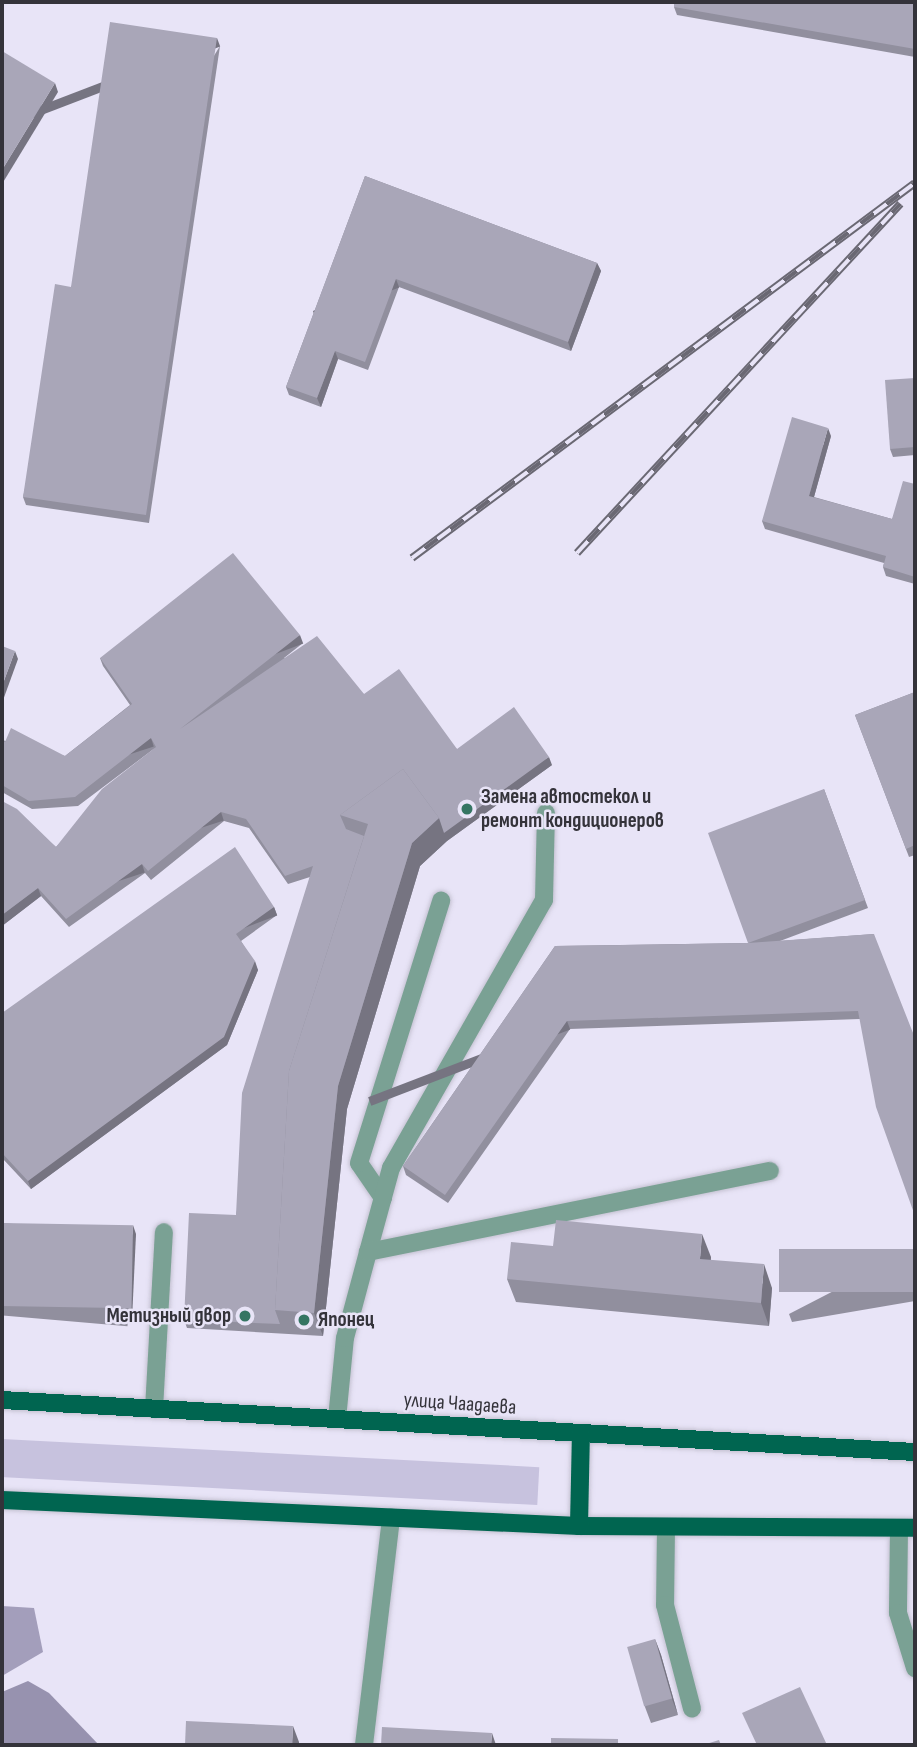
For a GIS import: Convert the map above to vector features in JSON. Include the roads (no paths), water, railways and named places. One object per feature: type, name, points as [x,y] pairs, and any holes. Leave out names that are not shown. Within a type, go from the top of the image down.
[{"type":"main road","name":"улица Чаадаева","points":[[2,1401],[915,1452]]},
{"type":"main road","points":[[579,1526],[581,1434]]},
{"type":"main road","points":[[2,1500],[579,1526],[907,1528]]},
{"type":"street","points":[[337,1419],[345,1338],[391,1168],[544,900],[546,813]]},
{"type":"street","points":[[383,1198],[359,1163],[441,901]]},
{"type":"street","points":[[368,1252],[770,1171]]},
{"type":"street","points":[[154,1409],[164,1232]]},
{"type":"street","points":[[365,1745],[391,1518]]},
{"type":"street","points":[[666,1527],[665,1605],[692,1709]]},
{"type":"street","points":[[907,1528],[898,1614],[915,1668]]},
{"type":"railway","points":[[412,558],[915,183]]},
{"type":"railway","points":[[577,553],[900,204]]},
{"type":"place","name":"Замена автостекол и ремонт кондиционеров","points":[[467,809]]},
{"type":"place","name":"Метизный двор","points":[[245,1316]]},
{"type":"place","name":"Японец","points":[[304,1320]]}]
